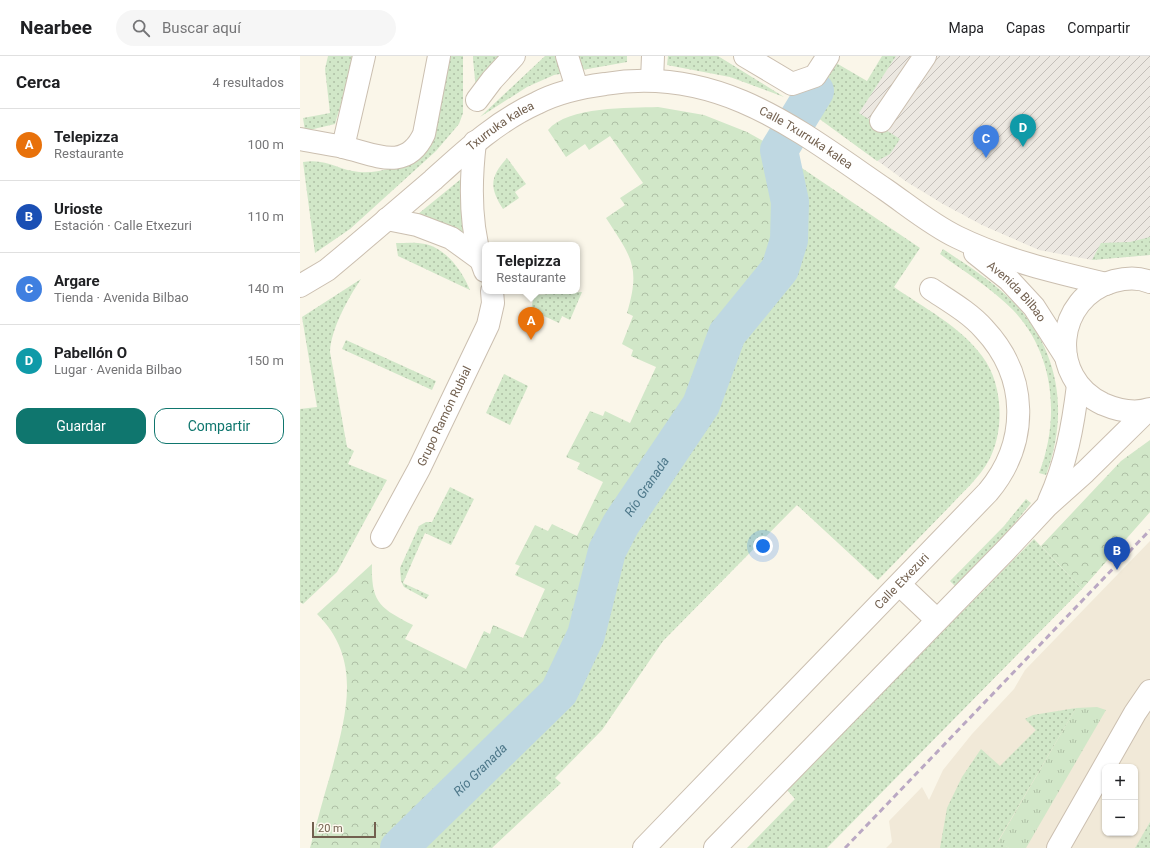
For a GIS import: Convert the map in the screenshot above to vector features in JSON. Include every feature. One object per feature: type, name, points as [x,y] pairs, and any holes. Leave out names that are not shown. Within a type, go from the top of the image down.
[{"type":"street","points":[[343,147],[364,56]]},
{"type":"street","points":[[300,139],[343,147],[368,155],[394,158],[404,156],[420,143],[424,134],[439,56]]},
{"type":"street","points":[[477,100],[492,80],[514,56]]},
{"type":"street","points":[[567,56],[577,88]]},
{"type":"street","points":[[652,80],[653,56]]},
{"type":"street","points":[[745,56],[792,84],[815,76],[828,56]]},
{"type":"street","points":[[881,121],[925,56]]},
{"type":"street","name":"Txurruka kalea","points":[[300,286],[327,270],[388,219],[475,142],[505,120],[537,102],[577,88],[614,82],[652,80],[688,84],[710,89],[744,102]]},
{"type":"street","name":"Calle Txurruka kalea","points":[[744,102],[782,122],[867,177]]},
{"type":"street","points":[[475,142],[472,170],[472,205],[482,260]]},
{"type":"street","name":"Avenida Bilbao","points":[[867,177],[956,237],[1009,280],[1034,307],[1066,357]]},
{"type":"street","points":[[388,219],[418,226],[451,238],[482,264]]},
{"type":"street","name":"Avenida Bilbao","points":[[956,237],[1006,258],[1106,284]]},
{"type":"street","points":[[1147,279],[1123,279],[1106,284],[1086,296],[1073,311],[1067,327],[1065,338],[1066,357],[1071,374],[1078,385],[1093,399],[1112,408],[1131,411],[1149,409]]},
{"type":"street","name":"Calle Etxezuri","points":[[644,848],[900,585],[998,480],[1011,455],[1018,428],[1018,397],[1014,382],[1000,349],[984,328],[931,289]]},
{"type":"street","name":"Grupo Ramón Rubial","points":[[382,537],[419,469],[488,325],[493,303],[492,294]]},
{"type":"street","points":[[1047,506],[1058,483],[1073,428],[1078,385]]},
{"type":"street","points":[[715,848],[1006,550],[1047,506],[1086,472],[1149,409]]},
{"type":"street","points":[[900,585],[937,620]]},
{"type":"street","points":[[1058,848],[1135,713],[1150,692]]},
{"type":"shaded area","points":[[896,56],[1150,56],[1150,255],[1092,260],[1039,250],[982,225],[943,204],[907,182],[843,136]]},
{"type":"shaded area","points":[[1150,541],[1150,848],[886,848],[892,842],[889,821],[922,787],[929,800],[943,770],[972,734],[1014,689],[1025,670]]},
{"type":"green space","points":[[328,56],[355,56],[335,124],[305,131],[303,118],[330,113],[325,69]]},
{"type":"green space","points":[[439,56],[463,56],[463,113],[459,124],[436,151],[350,229],[315,253],[303,162],[311,161],[326,163],[352,171],[372,172],[385,170],[410,159],[429,140],[435,129],[439,116],[436,70]]},
{"type":"green space","points":[[473,56],[504,56],[477,100],[473,59]]},
{"type":"green space","points":[[545,56],[627,56],[627,62],[554,75],[527,87],[480,117]]},
{"type":"green space","points":[[668,56],[718,56],[784,97],[730,77],[667,65]]},
{"type":"green space","points":[[882,56],[896,56],[859,113],[900,139],[890,154],[877,161],[814,115],[830,89],[818,80],[831,60],[867,81]]},
{"type":"green space","points":[[658,107],[704,115],[747,132],[779,150],[790,202],[789,240],[780,269],[727,334],[701,405],[621,524],[607,551],[586,635],[559,692],[399,848],[310,848],[342,728],[346,708],[347,688],[346,669],[341,650],[331,631],[317,614],[372,564],[373,588],[380,603],[385,609],[413,625],[405,639],[466,669],[484,631],[490,634],[493,625],[523,638],[545,589],[515,575],[520,566],[515,564],[535,525],[548,531],[552,524],[577,536],[603,482],[577,469],[580,463],[566,457],[590,411],[603,416],[605,411],[630,423],[656,367],[631,356],[633,350],[622,344],[633,316],[627,313],[633,284],[633,273],[631,262],[627,253],[606,218],[625,205],[620,198],[643,183],[610,136],[589,150],[585,144],[566,157],[548,130],[557,122],[584,112],[616,108]]},
{"type":"green space","points":[[507,158],[526,184],[515,192],[519,198],[503,209],[495,194],[493,182],[497,171]]},
{"type":"green space","points":[[790,160],[920,248],[894,287],[941,318],[963,336],[973,345],[989,367],[998,393],[999,421],[998,435],[989,460],[971,484],[878,580],[797,505],[663,641],[602,730],[555,778],[561,783],[492,848],[410,848],[566,696],[593,637],[614,555],[628,527],[708,406],[734,336],[786,271],[795,241],[797,200]]},
{"type":"green space","points":[[472,170],[480,259],[407,223]]},
{"type":"green space","points":[[1150,237],[1150,255],[1092,260],[1101,243],[1130,242]]},
{"type":"green space","points":[[396,243],[422,243],[440,251],[458,268],[470,290],[398,256]]},
{"type":"green space","points":[[943,249],[984,277],[1007,296],[1025,315],[1038,335],[1049,357],[1055,380],[1058,403],[1057,427],[1053,451],[1046,475],[1039,473],[1046,452],[1050,431],[1050,388],[1038,346],[1027,327],[1013,310],[987,287],[940,254]]},
{"type":"green space","points":[[361,279],[346,304],[337,324],[333,334],[330,352],[347,447],[354,451],[348,464],[387,480],[337,572],[303,604],[300,602],[300,409],[317,407],[302,317]]},
{"type":"green space","points":[[580,292],[582,292],[570,320],[562,316],[559,323],[531,310],[534,295],[580,294]]},
{"type":"green space","points":[[346,340],[436,381],[432,390],[342,349]]},
{"type":"green space","points":[[504,374],[528,386],[510,425],[486,413]]},
{"type":"green space","points":[[1150,440],[1150,512],[1082,589],[1041,546],[1121,461]]},
{"type":"green space","points":[[450,487],[474,499],[451,545],[425,533],[403,583],[429,595],[426,599],[404,587],[401,581],[400,568],[419,526],[426,522],[432,522]]},
{"type":"green space","points":[[1026,499],[1031,503],[1009,530],[955,586],[950,581],[1004,526]]},
{"type":"green space","points":[[1034,539],[1082,589],[827,848],[747,848],[795,799],[787,790]]},
{"type":"green space","points":[[1097,707],[1106,710],[1026,848],[1009,848],[998,842],[1076,708]]},
{"type":"green space","points":[[1076,708],[998,841],[1009,848],[940,848],[947,808],[962,777],[981,749],[1000,766],[1036,730],[1025,719],[1033,715]]},
{"type":"green space","points":[[1150,822],[1150,848],[1135,848]]},
{"type":"waterway","name":"Río Granada","points":[[399,848],[559,692],[586,635],[607,551],[621,524],[701,405],[727,334],[780,269],[789,240],[790,202],[779,150],[815,91]]},
{"type":"railway","points":[[845,848],[1150,530]]},
{"type":"place","name":"Pabellón O","points":[[1023,147]]},
{"type":"place","name":"Argare","points":[[986,158]]},
{"type":"place","name":"Telepizza","points":[[531,340]]},
{"type":"place","name":"Urioste","points":[[1117,570]]}]
